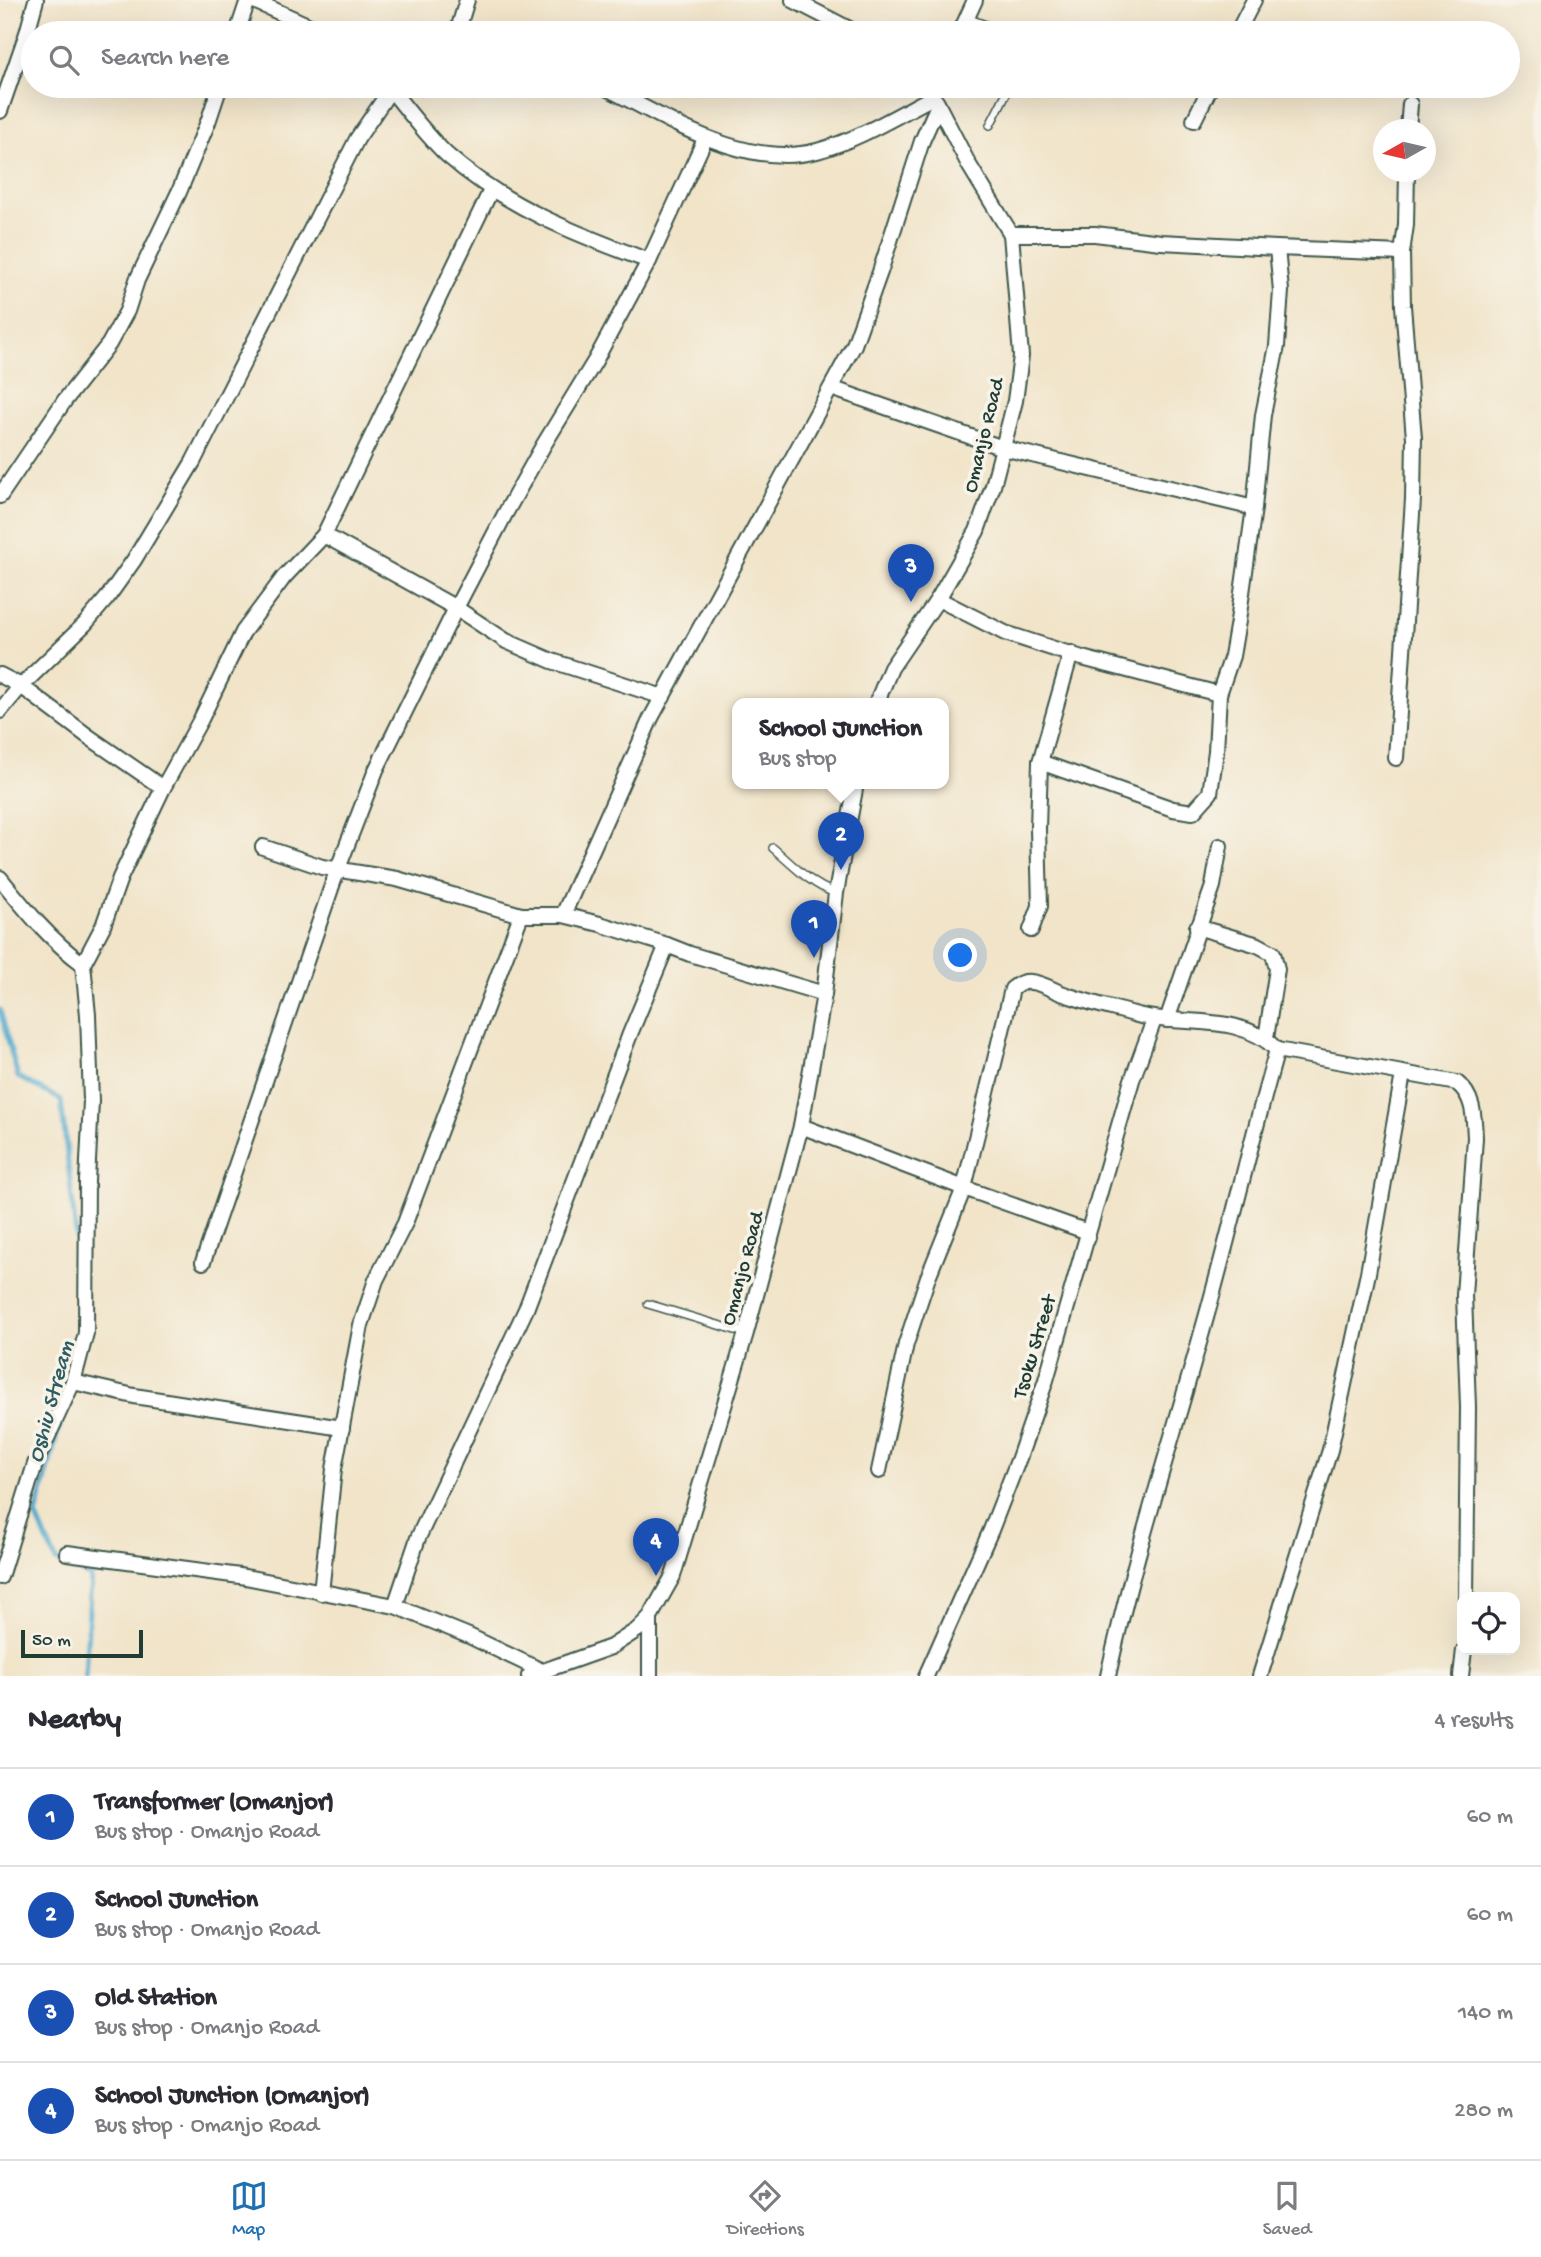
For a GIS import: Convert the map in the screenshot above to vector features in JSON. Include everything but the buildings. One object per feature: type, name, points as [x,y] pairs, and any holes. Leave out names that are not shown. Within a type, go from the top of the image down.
[{"type":"street","points":[[30,21],[36,0]]},
{"type":"street","points":[[242,21],[250,0],[298,21]]},
{"type":"street","points":[[461,21],[467,0]]},
{"type":"street","points":[[793,0],[834,21]]},
{"type":"street","points":[[966,21],[975,0]]},
{"type":"street","points":[[1243,21],[1254,0]]},
{"type":"street","points":[[0,111],[21,50]]},
{"type":"street","points":[[0,496],[65,400],[109,344],[127,311],[137,280],[179,192],[216,98]]},
{"type":"street","points":[[0,711],[85,624],[134,560],[193,462],[357,139],[384,98]]},
{"type":"street","points":[[400,98],[446,154],[491,190],[565,230],[649,261]]},
{"type":"street","points":[[625,98],[705,139],[778,155],[816,151],[866,132],[926,98]]},
{"type":"street","points":[[563,915],[663,697],[853,345],[880,272],[935,98]]},
{"type":"street","name":"Omanjo Road","points":[[878,698],[891,668],[938,599],[977,531],[993,486],[1016,401],[1021,356],[1011,234],[969,165],[940,98]]},
{"type":"street","points":[[1194,120],[1205,98]]},
{"type":"street","points":[[1408,119],[1409,104]]},
{"type":"street","points":[[202,1262],[337,871],[376,770],[456,608],[543,446],[595,360],[649,261],[705,139]]},
{"type":"street","points":[[1396,758],[1413,499],[1414,438],[1403,306],[1402,253],[1407,182]]},
{"type":"street","points":[[0,1577],[35,1464],[73,1382],[86,1333],[87,1181],[91,1101],[83,964],[103,926],[120,878],[163,788],[201,719],[243,632],[284,577],[324,535],[491,190]]},
{"type":"street","points":[[1011,234],[1096,234],[1161,242],[1402,253]]},
{"type":"street","points":[[1040,762],[1174,809],[1193,811],[1210,793],[1216,751],[1219,694],[1232,656],[1254,508],[1262,415],[1277,346],[1281,291],[1277,248]]},
{"type":"street","points":[[831,388],[1003,448],[1254,508]]},
{"type":"street","points":[[324,535],[456,608],[506,641],[552,661],[663,697]]},
{"type":"street","points":[[938,599],[1005,633],[1219,694]]},
{"type":"street","points":[[1031,930],[1040,906],[1040,762],[1071,653]]},
{"type":"street","points":[[0,675],[22,686],[163,788]]},
{"type":"street","name":"Omanjo Road","points":[[534,1673],[611,1647],[637,1630],[650,1617],[673,1576],[746,1334],[801,1126],[824,994],[836,893],[855,789]]},
{"type":"street","points":[[263,846],[337,871],[397,879],[521,915],[563,915],[824,994]]},
{"type":"street","name":"Tsoku Street","points":[[926,1676],[991,1530],[1019,1458],[1045,1380],[1132,1080],[1161,1020],[1198,927],[1213,886],[1220,846]]},
{"type":"street","points":[[0,878],[28,914],[66,952],[83,964]]},
{"type":"street","points":[[321,1593],[334,1469],[361,1325],[376,1280],[405,1223],[521,915]]},
{"type":"street","points":[[1198,927],[1258,945],[1273,953],[1278,969],[1266,1038]]},
{"type":"street","points":[[395,1606],[418,1538],[526,1309],[630,1034],[667,945]]},
{"type":"street","points":[[879,1471],[906,1344],[928,1277],[964,1188],[1012,989],[1019,983],[1032,982],[1066,995],[1161,1020],[1213,1023],[1244,1029],[1266,1038],[1278,1050],[1457,1083],[1464,1088],[1470,1098],[1474,1116],[1464,1295],[1468,1407],[1466,1592]]},
{"type":"street","points":[[1108,1676],[1123,1608],[1221,1267],[1252,1134],[1278,1050]]},
{"type":"street","points":[[1260,1676],[1330,1450],[1368,1273],[1403,1074]]},
{"type":"street","points":[[801,1126],[1088,1232]]},
{"type":"street","points":[[73,1382],[134,1396],[342,1428]]},
{"type":"street","points":[[67,1553],[240,1576],[395,1606],[469,1636],[534,1673]]},
{"type":"street","points":[[650,1617],[650,1676]]},
{"type":"street","points":[[1461,1676],[1463,1655]]},
{"type":"lane","points":[[967,18],[975,21]]},
{"type":"lane","points":[[990,125],[1004,98]]},
{"type":"lane","points":[[773,848],[820,887],[836,893]]},
{"type":"lane","points":[[648,1304],[746,1334]]},
{"type":"waterway","name":"Oshiu Stream","points":[[0,1010],[18,1077],[61,1100],[80,1271]]},
{"type":"waterway","name":"Oshiu Stream","points":[[60,1424],[36,1515],[56,1561],[91,1577],[85,1676]]},
{"type":"place","name":"Old Station","points":[[911,602]]},
{"type":"place","name":"School Junction","points":[[841,870]]},
{"type":"place","name":"Transformer (Omanjor)","points":[[814,958]]},
{"type":"place","name":"School Junction (Omanjor)","points":[[656,1576]]}]
